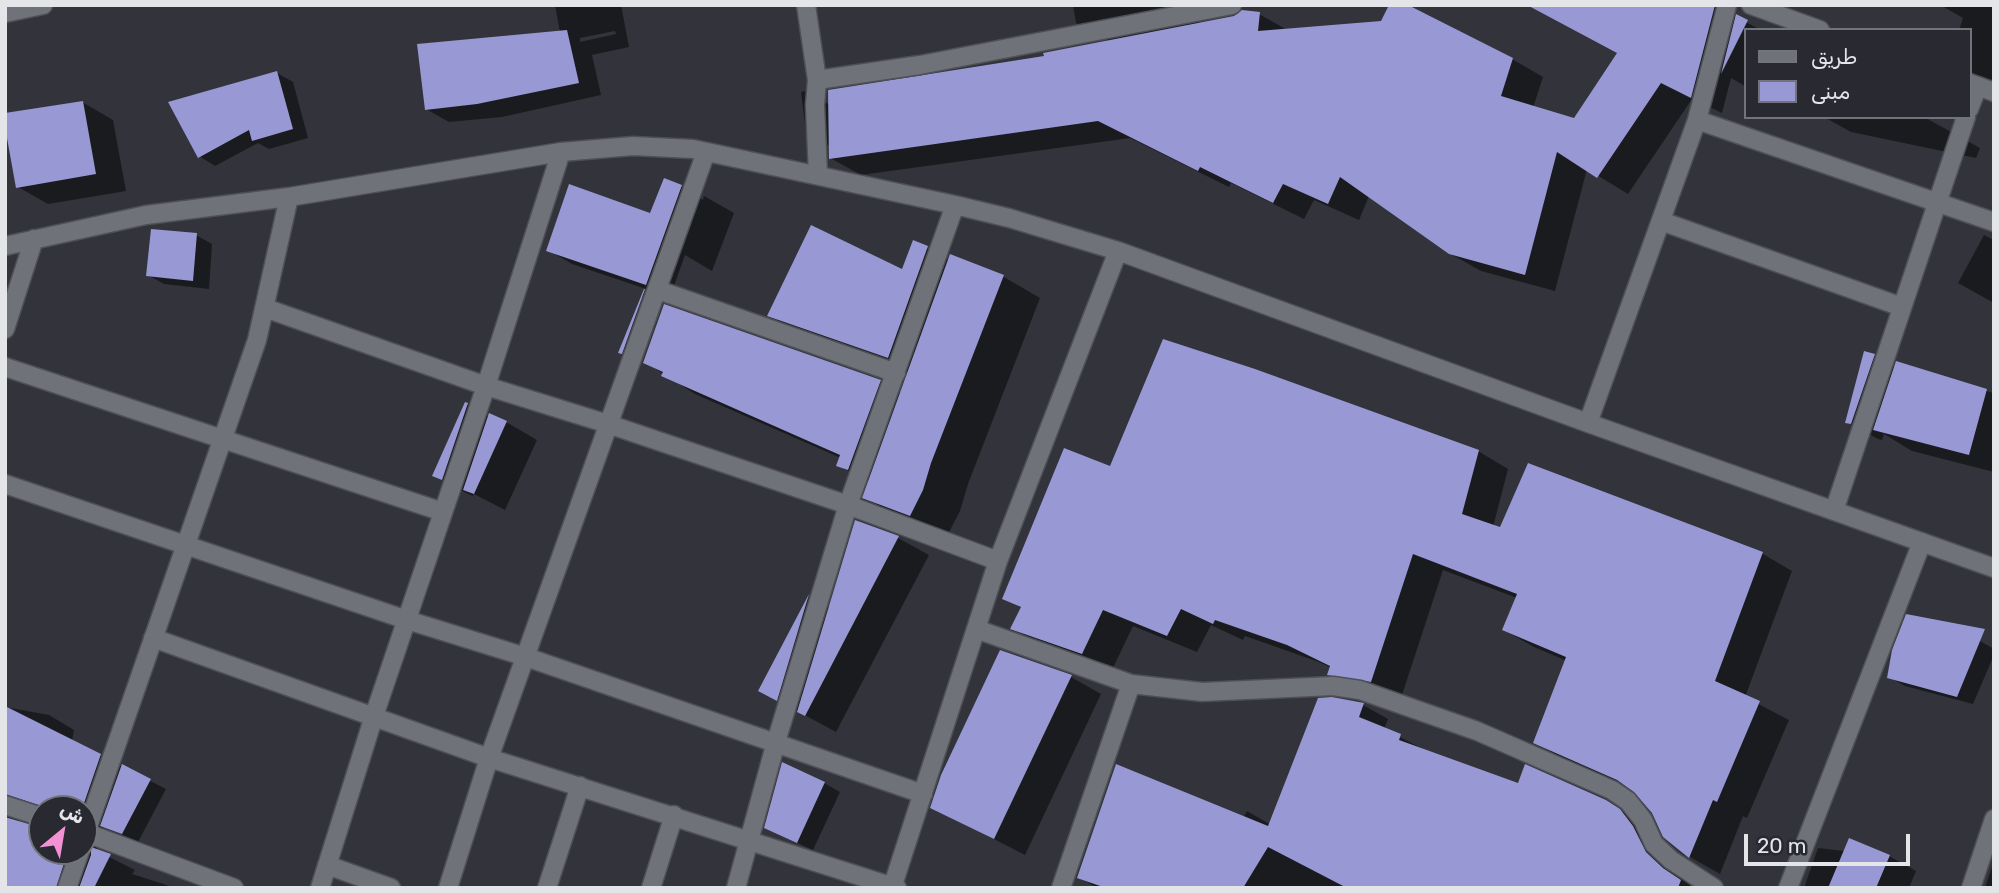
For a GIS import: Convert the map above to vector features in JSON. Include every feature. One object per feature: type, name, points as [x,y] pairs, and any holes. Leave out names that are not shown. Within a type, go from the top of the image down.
[{"type":"street","points":[[5,13],[43,5]]},
{"type":"street","points":[[806,5],[817,80],[815,105],[818,175]]},
{"type":"street","points":[[817,80],[920,65],[1233,5]]},
{"type":"street","points":[[1588,423],[1697,120],[1727,5]]},
{"type":"street","points":[[1751,5],[1814,28]]},
{"type":"street","points":[[1971,105],[1980,87]]},
{"type":"street","points":[[1834,511],[1965,119]]},
{"type":"street","points":[[1697,120],[1994,222]]},
{"type":"street","points":[[5,246],[146,215],[289,197],[561,152],[633,146],[693,149],[955,205],[1009,218],[1118,251],[1994,568]]},
{"type":"street","points":[[320,888],[374,716],[486,386],[561,152]]},
{"type":"street","points":[[448,888],[489,758],[706,152]]},
{"type":"street","points":[[98,797],[257,340],[289,197]]},
{"type":"street","points":[[736,888],[776,742],[848,505],[955,205]]},
{"type":"street","points":[[1661,221],[1902,307]]},
{"type":"street","points":[[5,329],[34,239]]},
{"type":"street","points":[[153,638],[489,758],[894,887],[998,561],[1118,251]]},
{"type":"street","points":[[658,290],[896,373]]},
{"type":"street","points":[[264,308],[486,386],[848,505],[998,561]]},
{"type":"street","points":[[5,367],[443,512]]},
{"type":"street","points":[[5,485],[407,620],[526,657],[923,794]]},
{"type":"street","points":[[1788,888],[1922,542]]},
{"type":"street","points":[[976,629],[1131,684],[1202,692],[1333,686],[1360,690],[1477,731],[1612,790],[1628,801],[1643,820],[1654,844],[1662,852],[1714,888]]},
{"type":"street","points":[[1061,888],[1131,684]]},
{"type":"street","points":[[547,888],[580,786]]},
{"type":"street","points":[[5,805],[28,812]]},
{"type":"street","points":[[651,888],[674,815]]},
{"type":"street","points":[[1971,888],[1994,819]]},
{"type":"street","points":[[98,839],[234,888]]},
{"type":"street","points":[[67,888],[74,865]]},
{"type":"street","points":[[327,865],[391,888]]},
{"type":"building","points":[[1389,5],[1408,5],[1513,58],[1501,96],[1574,118],[1617,53],[1527,5],[1715,5],[1691,98],[1661,83],[1597,178],[1557,152],[1525,275],[1449,254],[1340,177],[1328,204],[1283,184],[1273,203],[1200,167],[1198,171],[1098,121],[829,159],[828,90],[1044,56],[1043,53],[1234,16],[1242,10],[1260,12],[1258,31],[1381,21]]},
{"type":"building","points":[[1736,14],[1748,20],[1721,74]]},
{"type":"building","points":[[567,30],[579,83],[477,104],[425,110],[417,44]]},
{"type":"building","points":[[277,71],[293,129],[252,141],[249,130],[198,158],[168,102]]},
{"type":"building","points":[[83,101],[96,174],[16,188],[5,113]]},
{"type":"building","points":[[664,178],[682,185],[646,285],[546,251],[569,184],[650,213]]},
{"type":"building","points":[[811,225],[902,269],[913,240],[928,246],[888,358],[767,316]]},
{"type":"building","points":[[151,229],[197,233],[193,281],[146,276]]},
{"type":"building","points":[[950,254],[1004,275],[923,490],[910,516],[862,498]]},
{"type":"building","points":[[644,289],[622,354],[618,353]]},
{"type":"building","points":[[664,304],[881,380],[848,470],[836,466],[840,455],[661,376],[663,372],[643,363]]},
{"type":"building","points":[[1163,339],[1255,369],[1479,450],[1462,514],[1500,527],[1528,463],[1763,552],[1715,681],[1760,701],[1717,802],[1713,800],[1689,858],[1663,837],[1652,813],[1634,792],[1617,780],[1533,743],[1566,657],[1502,630],[1517,594],[1413,554],[1371,682],[1327,675],[1330,666],[1287,645],[1215,620],[1213,624],[1181,609],[1167,636],[1103,610],[1082,654],[1010,629],[1021,607],[1002,599],[1064,448],[1110,466]]},
{"type":"building","points":[[1864,351],[1875,354],[1851,424],[1845,423]]},
{"type":"building","points":[[1896,361],[1987,389],[1969,455],[1873,430]]},
{"type":"building","points":[[465,402],[468,403],[442,480],[432,476]]},
{"type":"building","points":[[489,413],[507,421],[474,494],[463,490]]},
{"type":"building","points":[[855,520],[899,536],[805,716],[797,712]]},
{"type":"building","points":[[809,594],[777,701],[758,691]]},
{"type":"building","points":[[1906,614],[1985,629],[1957,697],[1887,678],[1892,650]]},
{"type":"building","points":[[1000,650],[1072,675],[994,839],[930,808],[941,775]]},
{"type":"building","points":[[1332,697],[1364,703],[1359,717],[1401,734],[1399,740],[1518,783],[1525,764],[1606,800],[1620,809],[1633,826],[1646,852],[1681,880],[1678,888],[1347,888],[1268,847],[1243,888],[1106,888],[1077,878],[1116,764],[1268,826],[1318,698]]},
{"type":"building","points":[[5,706],[101,754],[87,795],[28,795],[28,802],[5,794]]},
{"type":"building","points":[[782,762],[825,782],[797,843],[764,828]]},
{"type":"building","points":[[122,764],[151,779],[122,834],[100,826]]},
{"type":"building","points":[[5,817],[28,824],[28,865],[63,865],[56,888],[5,888]]},
{"type":"building","points":[[1849,838],[1890,855],[1876,888],[1828,888]]},
{"type":"building","points":[[98,849],[111,854],[94,888],[79,888],[87,865],[98,865]]}]
